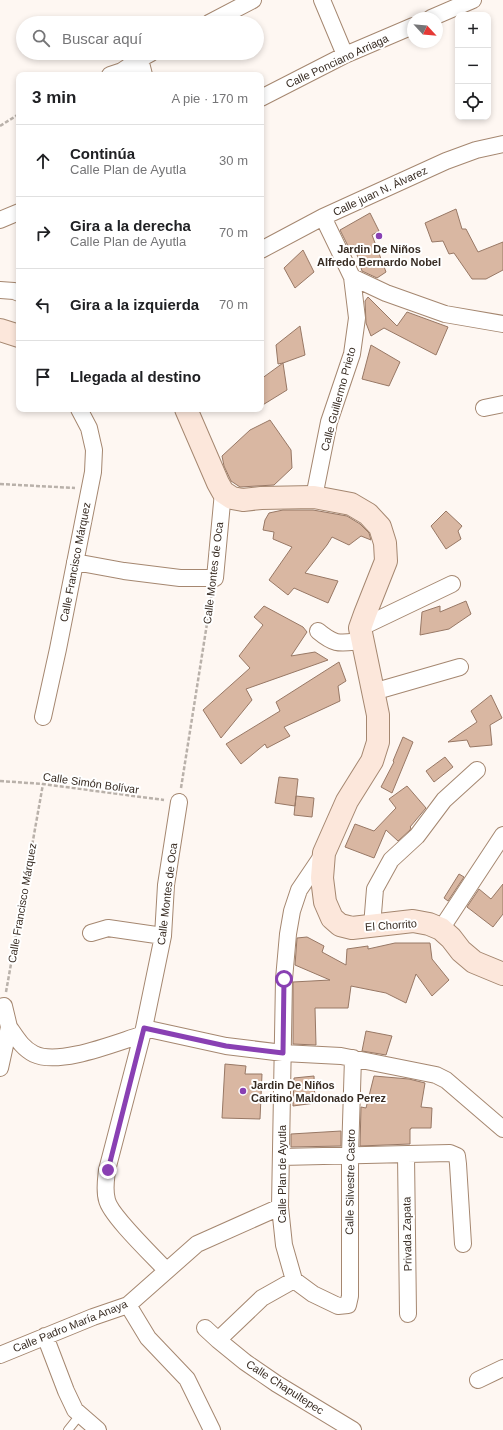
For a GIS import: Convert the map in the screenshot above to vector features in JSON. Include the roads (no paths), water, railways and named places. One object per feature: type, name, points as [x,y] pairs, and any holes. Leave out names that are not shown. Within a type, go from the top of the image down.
[{"type":"street","points":[[222,16],[253,0]]},
{"type":"street","points":[[322,0],[345,56]]},
{"type":"street","points":[[443,13],[473,0]]},
{"type":"street","name":"Calle Ponciano Arriaga","points":[[264,96],[345,56],[407,29]]},
{"type":"street","points":[[119,72],[139,60]]},
{"type":"street","points":[[144,72],[145,60]]},
{"type":"street","name":"Calle juan N. Álvarez","points":[[264,248],[323,217],[446,161],[476,150],[503,144]]},
{"type":"street","points":[[0,220],[16,213]]},
{"type":"street","name":"Calle Guillermo Prieto","points":[[314,497],[329,422],[352,354],[357,318],[352,277],[323,217]]},
{"type":"street","points":[[352,277],[386,293],[445,314],[503,324]]},
{"type":"street","points":[[0,290],[16,292]]},
{"type":"street","points":[[0,330],[16,335]]},
{"type":"street","points":[[484,408],[503,404]]},
{"type":"street","name":"Calle Francisco Márquez","points":[[43,717],[76,562],[93,472],[94,450],[89,428],[81,412]]},
{"type":"street","points":[[187,412],[199,442],[223,492]]},
{"type":"street","name":"Calle Plan de Ayutla","points":[[223,492],[232,498],[243,500],[261,498],[314,497],[351,504],[368,514],[380,527],[385,542],[386,561],[364,614],[361,635],[378,715],[378,742],[372,761],[347,801],[324,853],[300,890],[292,911],[288,934],[284,979],[280,1207],[284,1245],[294,1280]]},
{"type":"street","name":"Calle Montes de Oca","points":[[76,562],[124,571],[180,578],[215,578],[223,492]]},
{"type":"street","points":[[318,631],[332,642],[361,635],[452,584]]},
{"type":"street","points":[[373,692],[460,667]]},
{"type":"street","points":[[372,926],[375,889],[391,860],[417,836],[444,800],[477,770]]},
{"type":"street","name":"Calle Montes de Oca","points":[[166,1270],[114,1214],[107,1202],[105,1186],[142,1032],[163,936],[166,885],[179,802]]},
{"type":"street","points":[[442,930],[503,835]]},
{"type":"street","name":"El Chorrito","points":[[324,853],[322,878],[325,902],[332,918],[340,925],[352,928],[413,922],[429,924],[442,930],[474,962],[502,973]]},
{"type":"street","points":[[92,933],[108,928],[163,936]]},
{"type":"street","points":[[2,1007],[9,1027],[22,1046],[34,1054],[49,1057],[64,1057],[142,1032],[226,1046],[283,1053],[341,1056],[436,1075],[446,1080],[503,1129]]},
{"type":"street","points":[[0,1068],[9,1027]]},
{"type":"street","name":"Calle Silvestre Castro","points":[[294,1280],[313,1294],[338,1306],[348,1305],[350,1296],[350,1155],[353,1058]]},
{"type":"street","points":[[281,1157],[450,1153],[457,1156],[463,1244]]},
{"type":"street","name":"Privada Zapata","points":[[406,1155],[408,1314]]},
{"type":"street","name":"Calle Padro María Anaya","points":[[0,1355],[93,1317],[128,1305],[197,1244],[280,1207]]},
{"type":"street","points":[[218,1340],[262,1298],[294,1280]]},
{"type":"street","points":[[128,1305],[148,1338],[187,1379],[212,1430]]},
{"type":"street","name":"Calle Chapultepec","points":[[205,1328],[218,1340],[276,1384],[353,1430]]},
{"type":"street","points":[[45,1336],[66,1391],[75,1410],[98,1430]]},
{"type":"street","points":[[478,1380],[503,1368]]},
{"type":"lane","points":[[68,1430],[80,1415]]},
{"type":"place","name":"Jardin De Niños Alfredo Bernardo Nobel","points":[[379,236]]},
{"type":"place","name":"Jardin De Niños Caritino Maldonado Perez","points":[[243,1091]]}]
